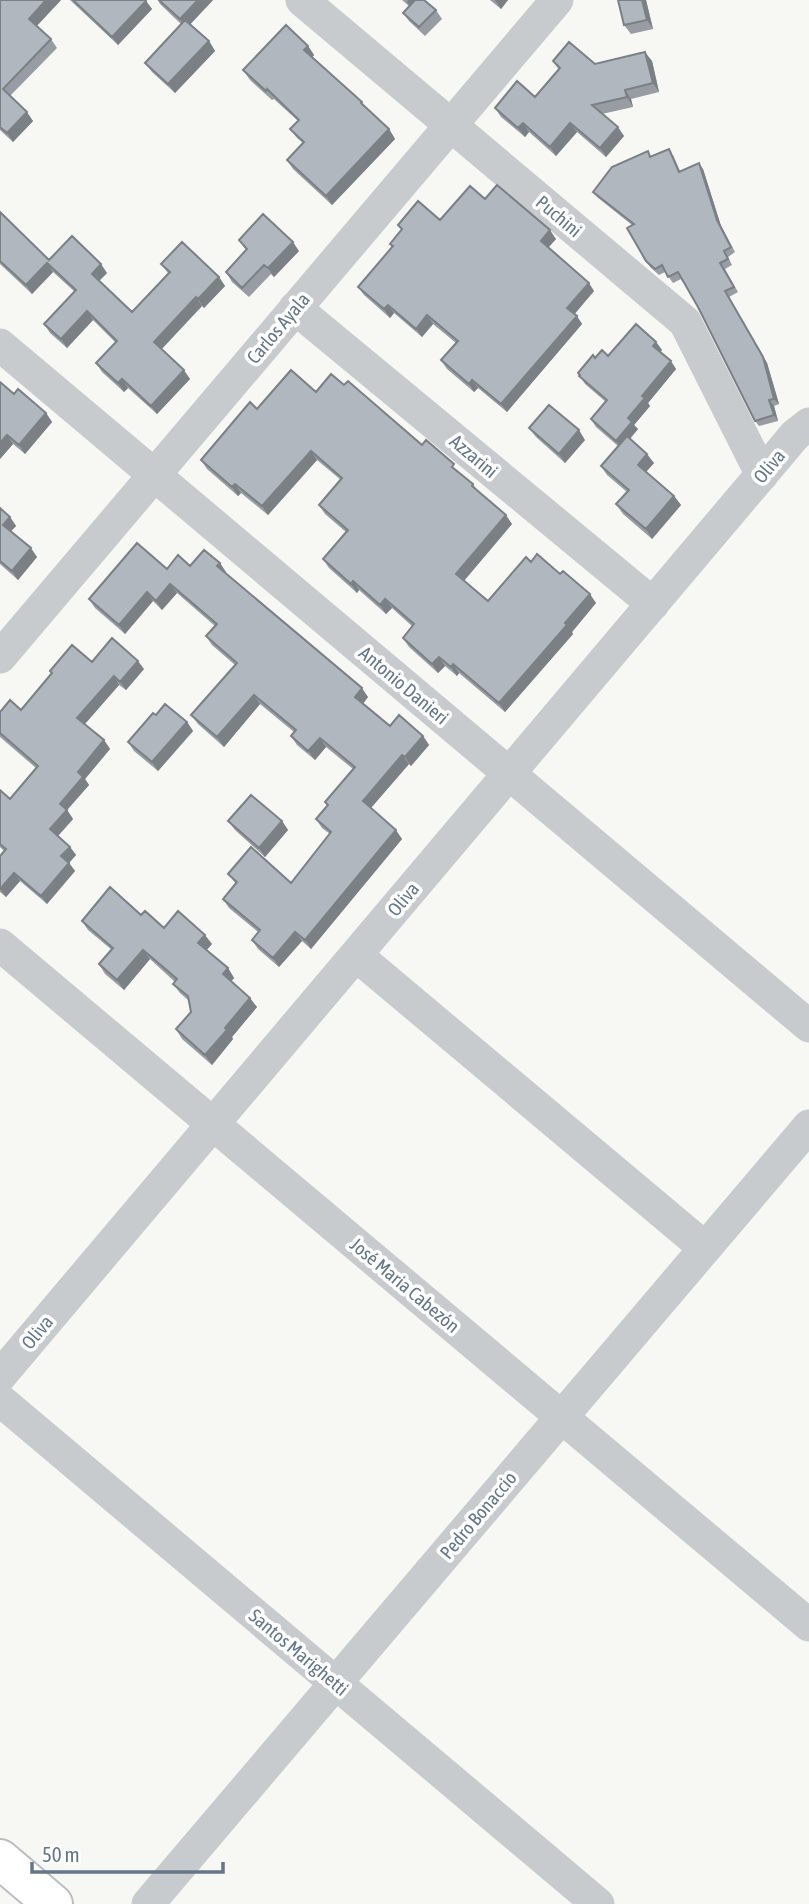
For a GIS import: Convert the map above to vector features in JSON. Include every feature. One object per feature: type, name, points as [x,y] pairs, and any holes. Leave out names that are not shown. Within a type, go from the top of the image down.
[{"type":"main road","points":[[0,1859],[53,1904]]},
{"type":"street","name":"Puchini","points":[[302,0],[685,322],[762,475]]},
{"type":"street","name":"Carlos Ayala","points":[[0,657],[557,0]]},
{"type":"street","name":"Azzarini","points":[[295,308],[653,604]]},
{"type":"street","name":"Antonio Danieri","points":[[0,345],[809,1026]]},
{"type":"street","name":"Oliva","points":[[0,1376],[795,435],[809,425]]},
{"type":"street","name":"José Maria Cabezón","points":[[0,945],[809,1625]]},
{"type":"street","points":[[356,955],[705,1248]]},
{"type":"street","name":"Pedro Bonaccio","points":[[148,1904],[809,1126]]},
{"type":"street","name":"Santos Marighetti","points":[[0,1400],[598,1904]]},
{"type":"building","points":[[0,0],[46,0],[29,19],[51,39],[3,89],[27,112],[7,133],[0,127]]},
{"type":"building","points":[[73,0],[145,0],[146,1],[112,37]]},
{"type":"building","points":[[159,0],[198,0],[180,19]]},
{"type":"building","points":[[415,0],[424,0],[436,10],[419,27],[403,13]]},
{"type":"building","points":[[618,0],[642,0],[647,20],[624,25]]},
{"type":"building","points":[[185,20],[209,41],[168,84],[145,63]]},
{"type":"building","points":[[286,25],[308,46],[304,50],[389,129],[326,196],[287,160],[304,142],[290,129],[299,120],[243,70]]},
{"type":"building","points":[[569,42],[595,64],[645,52],[653,83],[625,90],[627,97],[592,105],[618,127],[600,148],[570,123],[550,147],[523,123],[518,128],[495,108],[517,81],[535,97],[560,68],[553,61]]},
{"type":"building","points":[[669,149],[679,172],[699,163],[717,220],[731,247],[724,251],[728,259],[720,263],[734,287],[725,291],[763,357],[774,399],[769,400],[774,415],[755,421],[678,272],[668,277],[662,265],[655,269],[646,261],[627,228],[634,224],[593,192],[612,167],[648,151],[650,157]]},
{"type":"building","points":[[497,185],[550,230],[541,241],[589,283],[567,308],[577,316],[501,404],[472,380],[469,384],[441,360],[458,341],[427,315],[416,329],[388,305],[384,309],[358,287],[393,246],[390,244],[402,229],[398,225],[418,201],[440,220],[470,186],[485,199]]},
{"type":"building","points":[[0,212],[49,260],[72,236],[101,264],[92,274],[132,312],[170,272],[161,264],[182,242],[219,277],[198,299],[196,297],[154,342],[184,370],[151,406],[122,379],[118,383],[96,363],[117,341],[87,311],[61,339],[44,324],[76,290],[47,263],[26,285],[0,261]]},
{"type":"building","points":[[263,214],[293,242],[268,268],[264,265],[242,288],[226,272],[247,249],[239,240]]},
{"type":"building","points":[[636,324],[656,342],[653,346],[671,361],[642,396],[645,398],[628,418],[632,422],[616,441],[591,419],[607,400],[578,373],[593,355],[595,358],[602,350],[608,356]]},
{"type":"building","points":[[291,370],[316,392],[331,374],[344,385],[348,381],[422,445],[426,440],[506,515],[456,574],[488,601],[526,557],[531,562],[537,554],[560,574],[563,571],[590,594],[565,623],[567,625],[499,703],[453,664],[451,667],[439,657],[432,664],[403,638],[414,624],[385,599],[380,605],[323,559],[348,530],[319,505],[342,478],[311,451],[262,506],[235,484],[232,487],[201,460],[250,402],[257,409]]},
{"type":"building","points":[[0,382],[14,394],[18,389],[46,413],[19,445],[7,435],[0,443]]},
{"type":"building","points":[[549,405],[579,430],[559,454],[529,428]]},
{"type":"building","points":[[627,436],[647,454],[638,465],[674,496],[646,529],[616,504],[629,490],[601,466]]},
{"type":"building","points":[[0,508],[10,517],[3,525],[31,548],[12,571],[0,561]]},
{"type":"building","points":[[137,543],[167,569],[178,555],[190,566],[204,550],[220,563],[217,566],[362,688],[355,697],[390,726],[399,715],[423,736],[405,757],[402,755],[363,801],[396,830],[305,940],[295,932],[273,958],[252,940],[260,930],[223,899],[237,882],[228,874],[251,847],[291,883],[331,832],[316,819],[328,805],[325,802],[355,767],[320,738],[308,751],[291,736],[296,730],[254,695],[217,737],[191,715],[237,663],[206,636],[217,624],[170,584],[156,601],[147,592],[119,625],[89,599]]},
{"type":"building","points":[[112,638],[138,661],[120,682],[114,676],[77,718],[104,740],[78,772],[83,777],[60,804],[67,810],[50,829],[70,847],[61,856],[69,863],[41,896],[14,873],[0,889],[0,856],[6,849],[0,844],[0,790],[10,799],[38,766],[0,733],[0,712],[10,700],[21,710],[72,645],[92,662]]},
{"type":"building","points":[[165,704],[187,722],[152,762],[128,742],[153,713],[156,715]]},
{"type":"building","points":[[251,795],[282,821],[259,848],[228,821]]},
{"type":"building","points":[[110,887],[141,915],[145,911],[164,928],[178,911],[205,935],[198,943],[228,968],[223,974],[250,998],[205,1055],[176,1029],[191,1012],[188,996],[173,984],[177,979],[143,950],[117,980],[99,964],[113,948],[82,921]]}]
